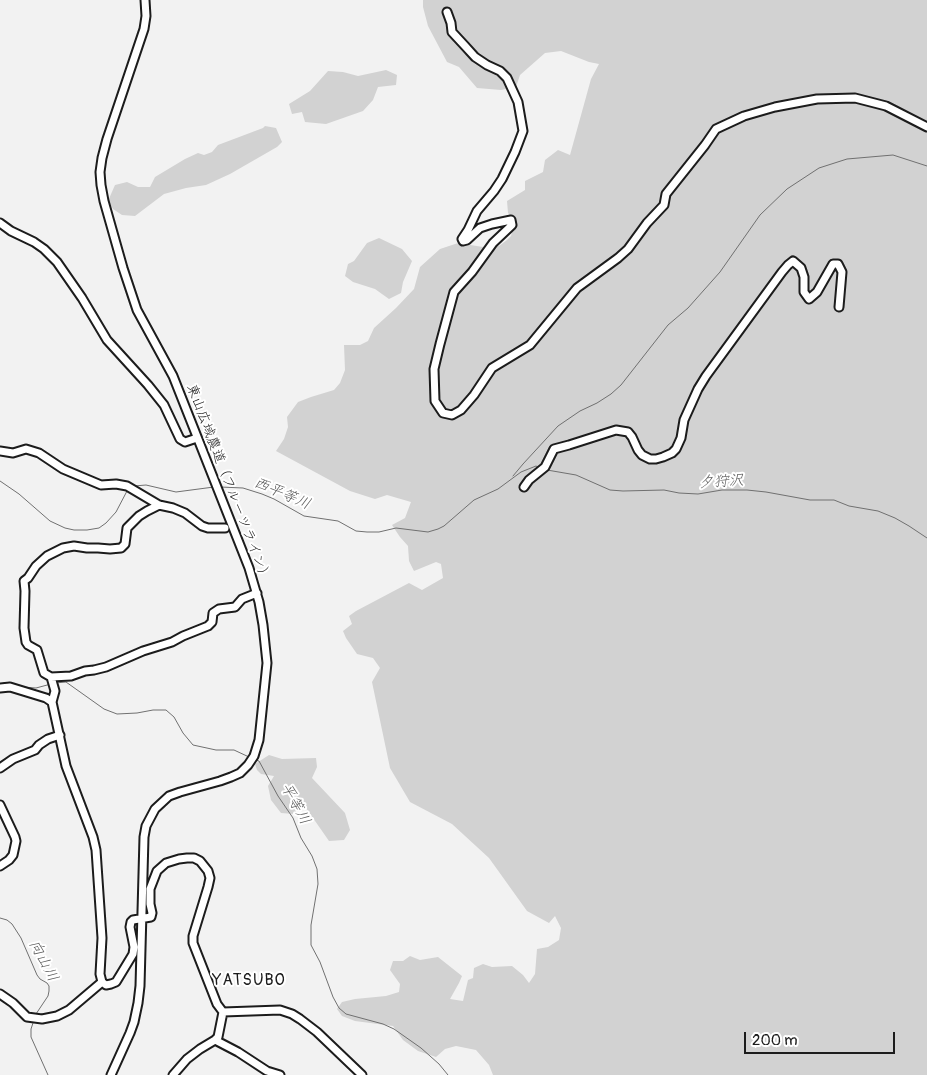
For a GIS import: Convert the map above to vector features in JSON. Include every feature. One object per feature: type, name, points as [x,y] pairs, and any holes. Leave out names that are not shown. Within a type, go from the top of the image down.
[{"type":"street","name":"東山広域農道（フルーツライン）","points":[[111,1075],[130,1033],[138,1003],[144,837],[146,826],[155,809],[169,796],[220,782],[240,773],[248,765],[254,756],[259,740],[266,663],[263,625],[257,593],[249,568],[173,376],[137,310],[130,293],[101,185],[101,165],[107,139],[144,30],[146,0]]},
{"type":"street","points":[[447,12],[452,32],[461,42],[476,57],[507,78],[518,102],[522,130],[515,152],[502,179],[477,211],[462,239],[463,241],[467,240],[480,228],[511,220],[512,225],[493,243],[472,272],[454,292],[434,369],[435,401],[443,413],[452,415],[461,410],[474,396],[492,368],[530,345],[577,288],[628,249],[647,223],[664,205],[666,194],[705,146],[716,129],[744,116],[775,107],[817,99],[854,98],[886,106],[927,127]]},
{"type":"street","points":[[0,223],[11,232],[34,242],[57,262],[82,298],[107,340],[164,405],[180,439],[185,442],[197,438]]},
{"type":"street","points":[[524,487],[529,480],[545,467],[554,448],[616,430],[628,432],[642,455],[650,459],[656,459],[672,453],[681,438],[684,420],[706,376],[782,272],[793,261],[801,268],[804,277],[804,292],[809,299],[816,292],[833,264],[838,264],[842,272],[839,307]]},
{"type":"street","points":[[0,451],[13,453],[26,449],[39,453],[70,473],[101,485],[116,484],[131,488],[159,505],[185,513],[202,526],[225,528]]},
{"type":"street","points":[[159,505],[139,516],[127,528],[125,544],[121,548],[74,546],[63,548],[47,556],[36,566],[24,581],[24,628],[26,642],[37,650],[44,673],[52,681],[55,691],[52,702],[66,766],[93,837],[96,850],[102,938],[100,974],[102,982],[106,985],[116,982],[133,954],[131,922],[151,917],[150,889],[154,878],[162,866],[166,863],[194,858],[200,861],[208,871],[210,878],[193,936],[193,943],[217,1004],[223,1012],[218,1036],[215,1040],[193,1054],[173,1075]]},
{"type":"street","points":[[52,681],[106,667],[143,651],[172,642],[208,626],[212,622],[214,613],[219,609],[235,607],[245,596],[257,593]]},
{"type":"street","points":[[0,688],[10,687],[46,698],[52,702]]},
{"type":"street","points":[[0,768],[13,759],[35,750],[48,739],[60,735]]},
{"type":"street","points":[[0,805],[16,841],[13,855],[0,866]]},
{"type":"street","points":[[0,994],[13,1003],[27,1017],[42,1020],[69,1010],[102,982]]},
{"type":"street","points":[[223,1012],[280,1010],[292,1014],[317,1032],[362,1075]]},
{"type":"street","points":[[215,1040],[267,1071],[280,1075]]},
{"type":"shaded area","points":[[423,0],[927,0],[927,1075],[493,1075],[489,1065],[476,1050],[456,1046],[445,1049],[436,1057],[418,1051],[403,1040],[393,1026],[355,1021],[342,1016],[337,1009],[342,1002],[386,996],[399,992],[400,984],[390,970],[393,961],[403,961],[410,956],[420,960],[438,957],[462,976],[450,999],[463,1001],[468,980],[473,978],[474,968],[483,964],[492,967],[512,966],[529,983],[535,974],[537,949],[548,947],[559,940],[561,928],[555,916],[549,923],[527,911],[489,858],[452,824],[410,802],[390,768],[372,682],[380,668],[373,658],[357,654],[343,631],[352,624],[349,616],[356,611],[409,583],[422,590],[443,578],[441,564],[436,562],[414,571],[409,561],[408,546],[392,525],[405,518],[411,502],[387,495],[375,499],[350,491],[276,451],[284,439],[288,427],[287,417],[298,402],[334,390],[340,383],[345,370],[344,345],[360,345],[368,341],[374,328],[414,289],[420,267],[440,249],[458,243],[483,247],[499,246],[511,236],[515,220],[508,213],[507,201],[525,190],[525,181],[543,172],[545,160],[558,150],[570,155],[591,79],[599,64],[561,51],[545,53],[520,75],[516,87],[501,90],[477,88],[459,67],[447,62],[428,26]]},
{"type":"shaded area","points":[[386,70],[397,75],[396,85],[378,87],[373,100],[363,111],[326,124],[305,122],[302,112],[292,114],[289,104],[310,91],[328,71],[358,76]]},
{"type":"shaded area","points":[[265,126],[276,128],[282,142],[277,147],[230,174],[206,185],[164,194],[135,216],[122,215],[113,209],[108,201],[115,185],[127,182],[138,187],[150,187],[155,177],[185,159],[198,153],[204,155],[212,152],[218,145]]},
{"type":"shaded area","points":[[379,238],[402,249],[412,261],[403,282],[401,293],[389,299],[375,289],[353,282],[345,276],[348,264],[354,261],[367,243]]},
{"type":"shaded area","points":[[269,755],[282,759],[316,758],[317,767],[312,778],[345,813],[350,830],[344,840],[329,841],[306,808],[297,810],[294,814],[281,813],[271,800],[268,786],[274,776],[261,774],[255,764]]},
{"type":"waterway","points":[[513,476],[558,426],[611,394],[621,385],[668,325],[688,308],[720,272],[760,215],[787,189],[819,168],[847,159],[893,155],[927,166]]},
{"type":"waterway","name":"西平等川","points":[[220,487],[243,488],[262,494],[304,516],[338,521],[356,531],[379,532],[396,528],[428,532],[444,526],[474,500],[498,489],[521,472],[536,466],[538,467]]},
{"type":"waterway","name":"夕狩沢","points":[[547,470],[576,475],[610,490],[664,490],[698,494],[722,490],[747,490],[810,500],[834,500],[849,506],[878,511],[895,518],[927,538]]},
{"type":"waterway","name":"西平等川","points":[[0,481],[19,494],[50,521],[74,530],[99,528],[106,523],[116,512],[129,490]]},
{"type":"waterway","name":"西平等川","points":[[134,486],[146,485],[176,492],[214,487]]},
{"type":"waterway","name":"平等川","points":[[55,683],[66,682],[104,709],[117,714],[166,710],[174,717],[183,733],[193,745],[216,750],[234,750],[249,757]]},
{"type":"waterway","name":"平等川","points":[[0,684],[36,688],[51,684]]},
{"type":"waterway","name":"平等川","points":[[255,760],[259,761],[278,796],[293,818],[317,869],[318,884],[311,925],[311,945],[339,1008],[346,1014],[394,1029],[421,1048],[448,1075]]},
{"type":"waterway","name":"向山川","points":[[0,918],[12,924],[21,938],[37,975],[49,986],[48,996],[36,1014]]},
{"type":"waterway","name":"向山川","points":[[34,1020],[31,1037],[48,1075]]},
{"type":"district","name":"YATSUBO","points":[[249,981]]}]
